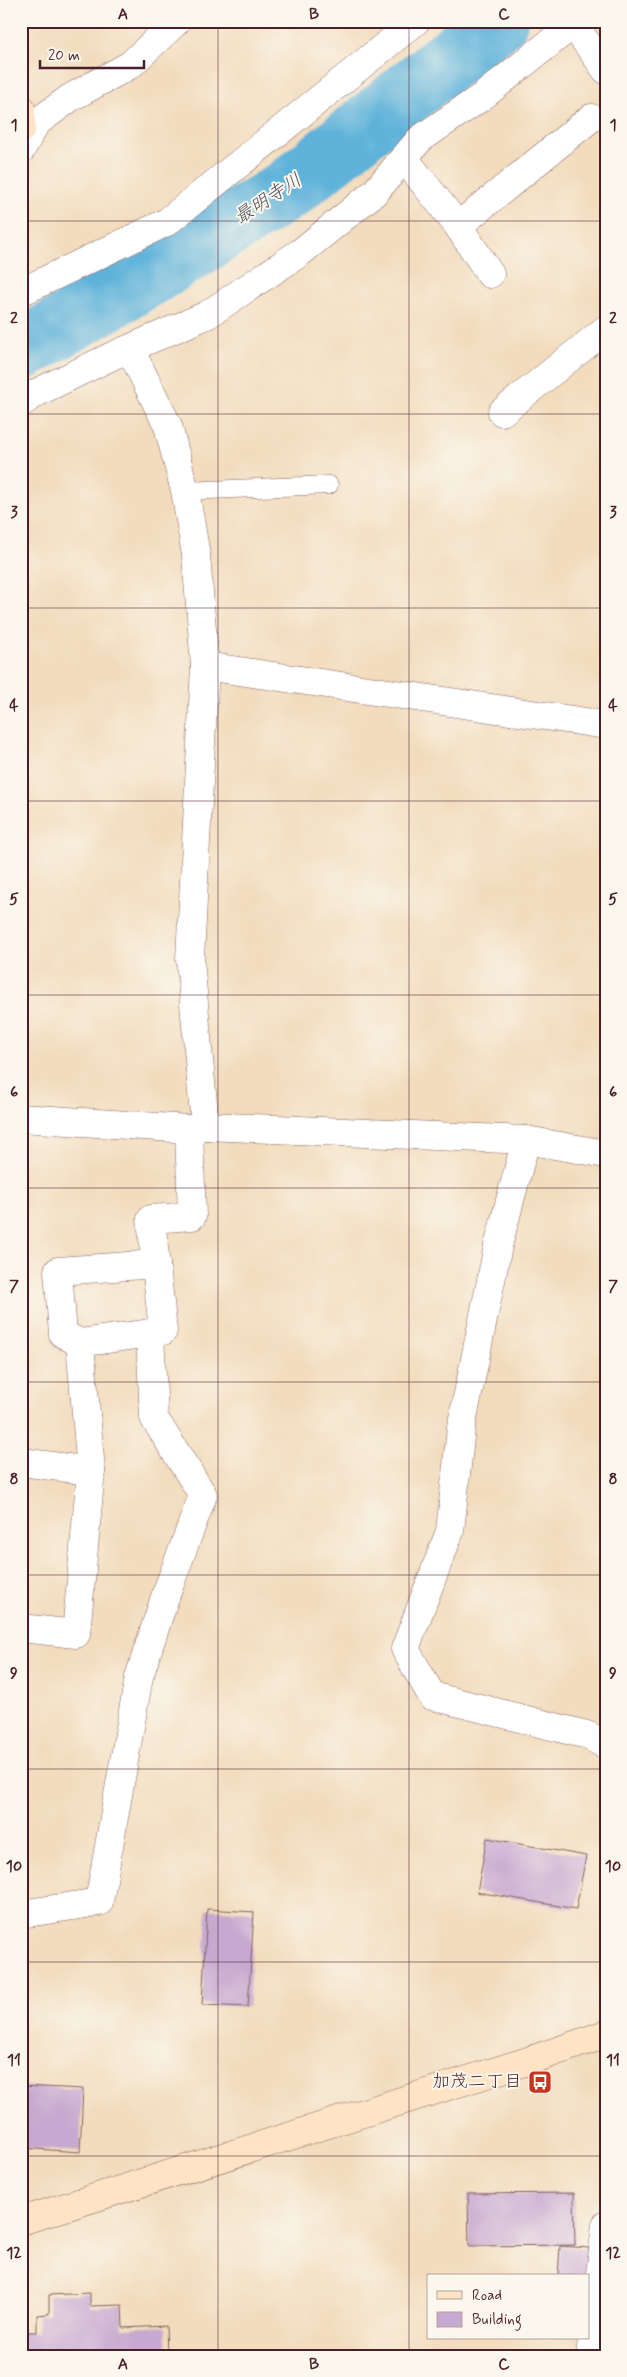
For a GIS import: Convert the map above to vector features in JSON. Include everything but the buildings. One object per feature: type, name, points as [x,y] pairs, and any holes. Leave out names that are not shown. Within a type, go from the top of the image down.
[{"type":"street","points":[[21,150],[36,124],[70,98],[130,65],[177,21]]},
{"type":"street","points":[[21,292],[167,222],[416,21]]},
{"type":"street","points":[[21,403],[36,393],[130,348],[207,315],[301,252],[375,192],[420,139],[483,96],[574,22],[606,70]]},
{"type":"street","points":[[21,108],[21,129]]},
{"type":"street","points":[[458,226],[591,118]]},
{"type":"street","points":[[404,158],[458,226],[490,274]]},
{"type":"street","points":[[502,412],[606,330]]},
{"type":"street","points":[[130,348],[168,426],[185,491],[196,555],[205,666],[190,959],[197,1128],[192,1216],[151,1219],[156,1264],[163,1331],[80,1343],[63,1334],[58,1271],[156,1264]]},
{"type":"street","points":[[205,666],[606,726]]},
{"type":"street","points":[[21,1118],[197,1128],[526,1140],[606,1154]]},
{"type":"street","points":[[526,1140],[498,1246],[461,1428],[450,1531],[405,1649],[432,1696],[587,1735],[606,1745]]},
{"type":"street","points":[[21,1914],[99,1902],[140,1677],[165,1597],[203,1495],[154,1418],[150,1334]]},
{"type":"street","points":[[21,1628],[76,1634],[91,1471],[80,1343]]},
{"type":"street","points":[[21,1462],[91,1471]]},
{"type":"street","points":[[21,2221],[531,2060],[606,2034]]},
{"type":"street","points":[[590,2356],[606,2225]]},
{"type":"lane","points":[[185,491],[329,485]]},
{"type":"waterway","name":"最明寺川","points":[[21,350],[152,274],[287,190],[497,21]]},
{"type":"place","name":"加茂二丁目","points":[[540,2082]]}]
